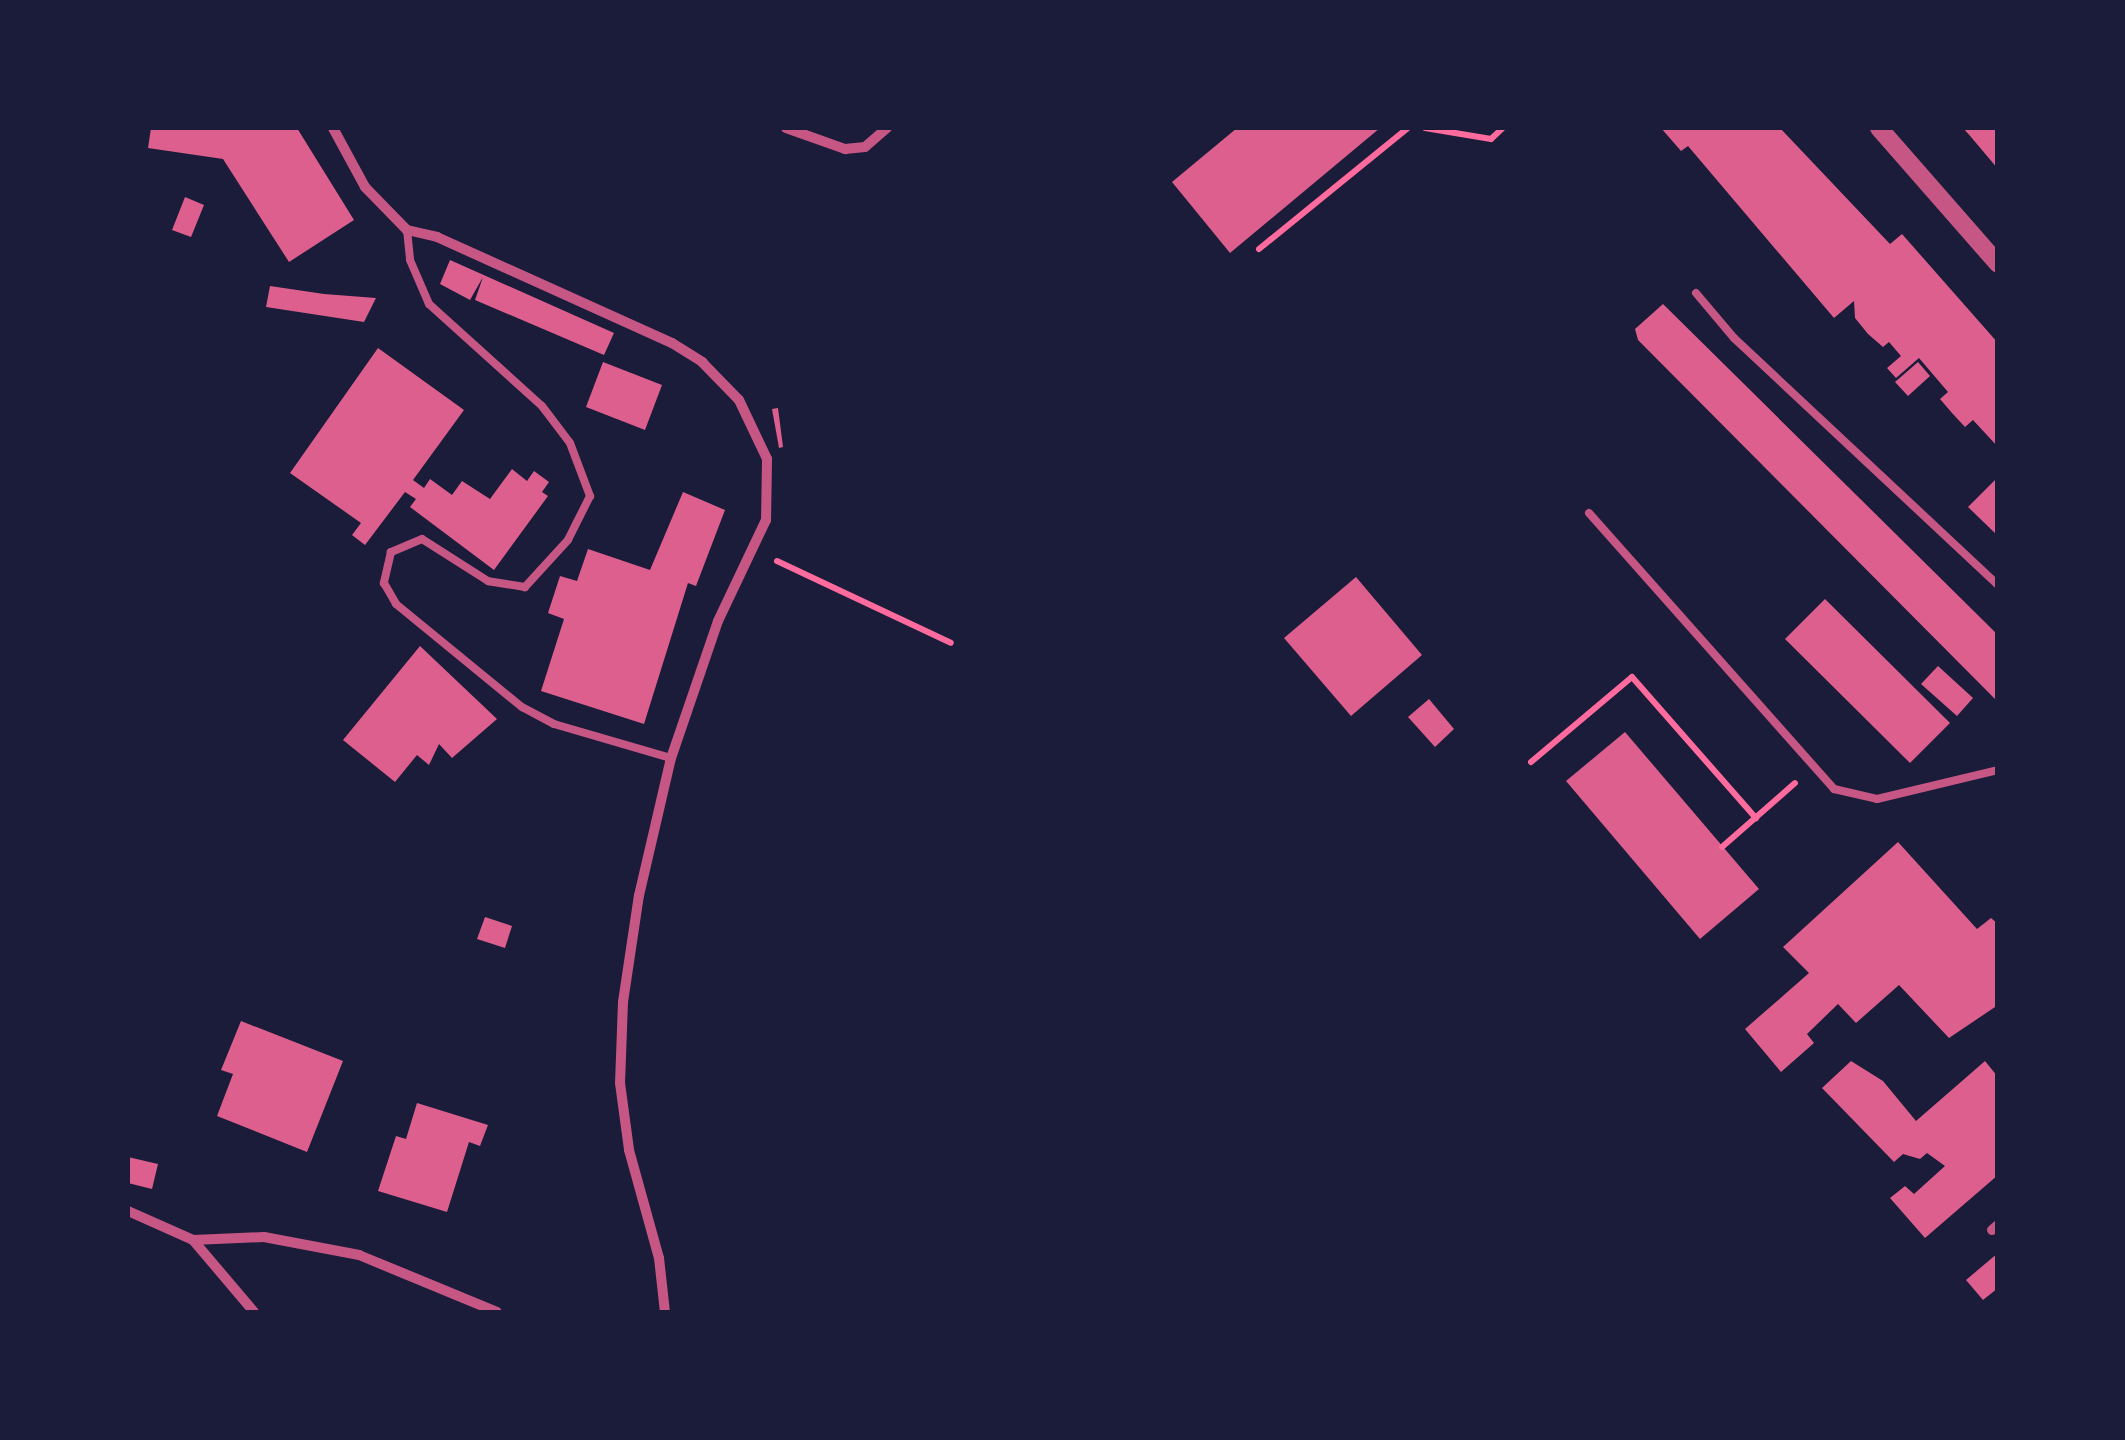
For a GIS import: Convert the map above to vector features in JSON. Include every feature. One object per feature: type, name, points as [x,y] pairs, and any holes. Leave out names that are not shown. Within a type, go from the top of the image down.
[{"type":"street","points":[[333,128],[365,188],[407,230],[437,236],[672,342],[702,362],[739,400],[768,459],[766,520],[718,621],[672,758],[638,895],[620,1036],[628,1150],[659,1258],[665,1312]]},
{"type":"street","points":[[786,128],[845,149],[865,147],[887,128]]},
{"type":"street","points":[[1879,128],[1998,264]]},
{"type":"street","points":[[128,1211],[192,1240],[254,1312]]},
{"type":"street","points":[[192,1240],[264,1236],[359,1255],[497,1312]]},
{"type":"lane","points":[[407,230],[410,260],[429,304],[542,406],[570,443],[590,496],[568,540],[526,587],[488,580],[422,539],[390,552],[384,583],[396,604],[522,707],[554,724],[672,758]]},
{"type":"lane","points":[[1696,294],[1734,338],[1998,586]]},
{"type":"lane","points":[[1589,513],[1811,768],[1848,796],[1877,799],[1998,770]]},
{"type":"path","points":[[1259,249],[1408,128]]},
{"type":"path","points":[[1426,128],[1491,139],[1503,128]]},
{"type":"path","points":[[753,549],[951,643]]},
{"type":"path","points":[[1531,762],[1632,677],[1756,818]]},
{"type":"path","points":[[1722,846],[1811,768]]},
{"type":"building","points":[[151,128],[297,128],[354,220],[289,262],[223,159],[148,148]]},
{"type":"building","points":[[1237,128],[1380,128],[1230,253],[1172,182]]},
{"type":"building","points":[[1661,128],[1780,128],[1890,244],[1902,234],[1998,343],[1998,447],[1973,420],[1965,427],[1952,413],[1940,399],[1948,392],[1919,358],[1896,378],[1887,368],[1901,356],[1889,342],[1883,347],[1868,334],[1855,318],[1854,301],[1834,318],[1688,146],[1681,151]]},
{"type":"building","points":[[1963,128],[1998,128],[1998,169],[1971,137]]},
{"type":"building","points":[[185,197],[204,205],[191,237],[172,230]]},
{"type":"building","points":[[450,260],[614,333],[604,355],[475,300],[483,277],[470,300],[440,284]]},
{"type":"building","points":[[270,286],[376,298],[364,322],[266,307]]},
{"type":"building","points":[[1663,304],[1998,635],[1998,702],[1638,340],[1635,329]]},
{"type":"building","points":[[378,348],[464,410],[413,480],[424,488],[430,479],[452,495],[462,481],[490,499],[512,469],[527,481],[534,471],[549,482],[542,492],[548,496],[494,570],[410,507],[416,499],[405,492],[365,545],[352,535],[361,523],[290,473]]},
{"type":"building","points":[[603,362],[662,385],[645,430],[586,407]]},
{"type":"building","points":[[1918,362],[1930,376],[1908,396],[1895,382]]},
{"type":"building","points":[[778,408],[783,447],[779,448],[772,409]]},
{"type":"building","points":[[1998,477],[1998,536],[1968,507]]},
{"type":"building","points":[[683,492],[725,510],[696,586],[688,583],[644,724],[541,691],[564,619],[548,613],[560,576],[577,581],[588,549],[650,570]]},
{"type":"building","points":[[1356,577],[1422,655],[1351,716],[1284,638]]},
{"type":"building","points":[[1825,599],[1950,723],[1910,763],[1785,639]]},
{"type":"building","points":[[420,646],[497,719],[452,758],[439,744],[429,765],[417,755],[395,782],[343,740]]},
{"type":"building","points":[[1938,666],[1973,698],[1957,716],[1921,684]]},
{"type":"building","points":[[1429,699],[1454,729],[1435,747],[1408,717]]},
{"type":"building","points":[[1625,732],[1759,889],[1700,939],[1566,781]]},
{"type":"building","points":[[1898,842],[1977,929],[1991,918],[1998,924],[1998,1005],[1949,1038],[1899,985],[1856,1023],[1838,1004],[1807,1034],[1814,1043],[1781,1072],[1745,1029],[1809,973],[1783,947]]},
{"type":"building","points":[[485,917],[512,926],[505,948],[477,939]]},
{"type":"building","points":[[241,1021],[343,1061],[307,1152],[217,1116],[233,1074],[221,1070]]},
{"type":"building","points":[[1851,1061],[1883,1081],[1916,1121],[1985,1061],[1998,1077],[1998,1175],[1925,1238],[1890,1198],[1905,1186],[1914,1194],[1945,1166],[1927,1153],[1920,1159],[1903,1154],[1894,1162],[1822,1088]]},
{"type":"building","points":[[417,1103],[488,1125],[480,1146],[469,1142],[447,1212],[378,1191],[396,1136],[406,1139]]},
{"type":"building","points":[[128,1157],[158,1164],[152,1189],[128,1183]]},
{"type":"building","points":[[1998,1253],[1998,1288],[1983,1300],[1966,1280]]}]
